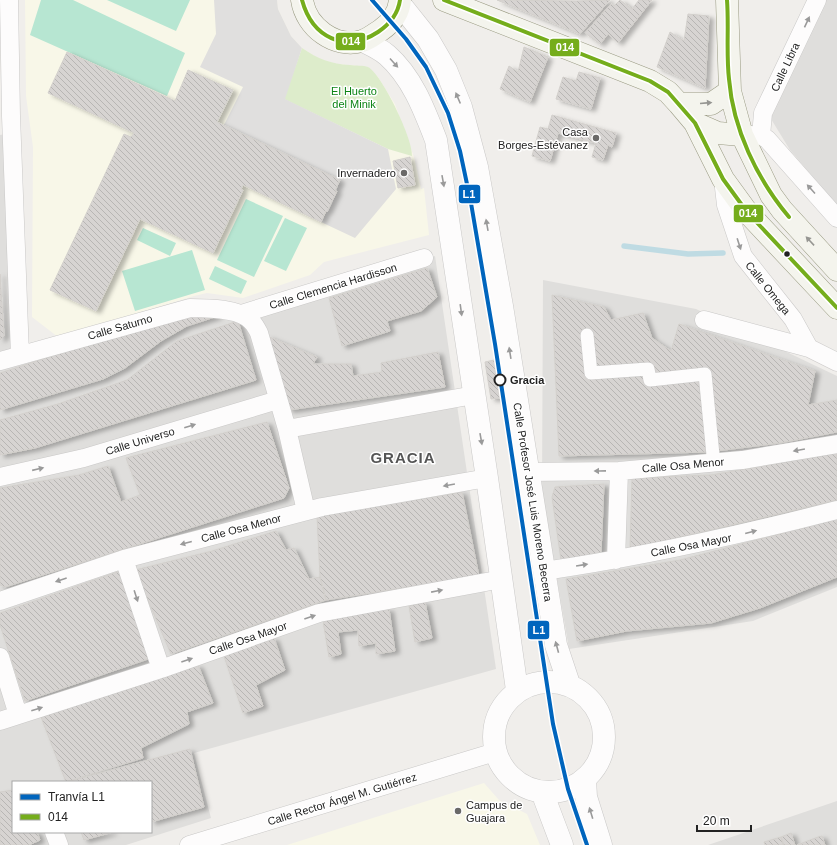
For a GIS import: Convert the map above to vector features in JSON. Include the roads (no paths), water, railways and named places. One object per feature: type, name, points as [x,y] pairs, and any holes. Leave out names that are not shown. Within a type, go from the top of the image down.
[{"type":"main road","points":[[302,0],[303,10],[313,26],[328,37],[350,42],[363,41],[392,21],[400,2]]},
{"type":"main road","points":[[444,0],[650,81],[668,92],[694,124],[723,179],[747,212],[837,308]]},
{"type":"main road","points":[[727,0],[730,91],[751,136],[771,195],[782,210],[837,270]]},
{"type":"main road","points":[[679,104],[710,104],[730,91]]},
{"type":"main road","points":[[694,124],[718,133],[751,136]]},
{"type":"street","points":[[9,0],[6,118],[20,355]]},
{"type":"street","name":"Calle Libra","points":[[751,136],[817,0]]},
{"type":"street","name":"Calle Profesor José Luis Moreno Becerra","points":[[400,2],[428,39],[446,70],[461,107],[477,167],[502,306],[556,645],[569,684]]},
{"type":"street","points":[[363,41],[386,54],[400,69],[421,101],[436,140],[474,395],[488,478],[517,690]]},
{"type":"street","points":[[751,136],[767,139],[837,218]]},
{"type":"street","name":"Calle Omega","points":[[723,179],[726,205],[743,256],[793,319],[810,348]]},
{"type":"street","name":"Calle Clemencia Hardisson","points":[[241,314],[424,258]]},
{"type":"street","name":"Calle Saturno","points":[[0,361],[190,308],[219,309],[241,314]]},
{"type":"street","points":[[241,314],[252,321],[259,333],[287,429],[306,511]]},
{"type":"street","points":[[704,320],[810,348],[837,362]]},
{"type":"street","points":[[587,335],[591,373],[648,369],[650,380],[705,374],[713,455]]},
{"type":"street","points":[[287,429],[474,395]]},
{"type":"street","name":"Calle Universo","points":[[0,477],[84,458],[278,400]]},
{"type":"street","name":"Calle Osa Menor","points":[[528,472],[619,471],[742,460],[837,444]]},
{"type":"street","points":[[616,560],[619,471]]},
{"type":"street","name":"Calle Osa Menor","points":[[0,601],[124,558],[306,511],[488,478]]},
{"type":"street","name":"Calle Osa Mayor","points":[[544,571],[616,560],[743,534],[837,510]]},
{"type":"street","points":[[124,558],[161,669]]},
{"type":"street","name":"Calle Osa Mayor","points":[[0,721],[161,669],[319,614],[502,579]]},
{"type":"street","points":[[0,657],[18,715]]},
{"type":"street","points":[[546,682],[569,684],[592,700],[603,722],[604,744],[598,763],[585,780],[568,789],[554,792],[542,792],[518,783],[504,771],[495,752],[493,731],[500,708],[517,690],[546,682]]},
{"type":"street","name":"Calle Rector Ángel M. Gutiérrez","points":[[189,845],[495,752]]},
{"type":"street","points":[[585,780],[586,797],[601,845]]},
{"type":"street","points":[[542,792],[562,845]]},
{"type":"street","points":[[54,833],[59,845]]},
{"type":"waterway","points":[[624,246],[688,254],[723,253]]},
{"type":"tram line","name":"L1","points":[[372,0],[406,39],[426,67],[448,113],[460,151],[471,203],[495,344],[553,724],[568,789],[587,845]]},
{"type":"place","name":"Casa Borges-Estévanez","points":[[596,138]]},
{"type":"place","name":"Invernadero","points":[[404,173]]},
{"type":"place","name":"Gracia","points":[[500,380]]},
{"type":"place","name":"Campus de Guajara","points":[[458,811]]},
{"type":"district","name":"GRACIA","points":[[403,457]]},
{"type":"park label","name":"El Huerto del Minik","points":[[354,97]]}]
